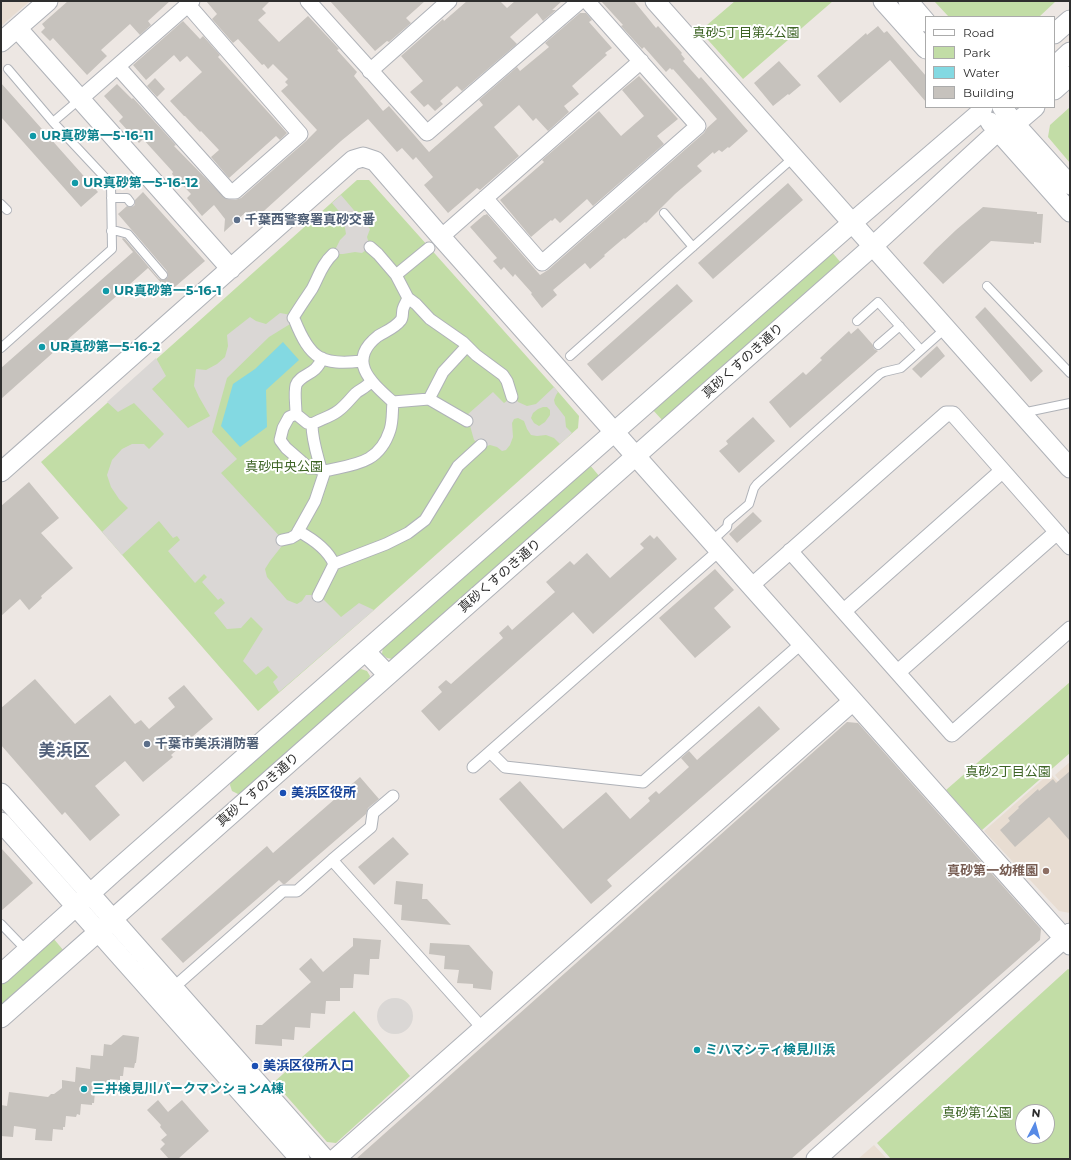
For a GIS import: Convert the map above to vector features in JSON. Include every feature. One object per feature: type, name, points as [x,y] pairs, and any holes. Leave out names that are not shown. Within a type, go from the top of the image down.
[{"type":"street","points":[[1,42],[48,1]]},
{"type":"street","points":[[370,71],[449,1]]},
{"type":"street","points":[[314,3],[370,71],[428,134],[580,1]]},
{"type":"street","points":[[485,198],[542,263],[698,126],[587,1]]},
{"type":"street","points":[[655,1],[1070,468]]},
{"type":"street","points":[[883,1],[925,48]]},
{"type":"street","points":[[908,1],[925,21]]},
{"type":"street","points":[[80,99],[190,3],[300,134],[235,191],[229,191],[118,67]]},
{"type":"street","points":[[1055,33],[1070,20]]},
{"type":"street","points":[[17,28],[231,268]]},
{"type":"street","points":[[1055,66],[1070,52]]},
{"type":"street","points":[[396,275],[641,61]]},
{"type":"street","points":[[1055,89],[1070,76]]},
{"type":"street","points":[[1,974],[76,906],[981,109],[1008,112],[1030,108]]},
{"type":"street","points":[[981,109],[998,131],[1070,212]]},
{"type":"street","points":[[998,131],[1008,112]]},
{"type":"street","points":[[1008,112],[1070,185]]},
{"type":"street","name":"真砂くすのき通り","points":[[1,1018],[873,246],[998,131]]},
{"type":"street","points":[[1,472],[354,160],[363,157],[375,161],[435,242],[636,456],[712,549],[751,586],[1068,939],[816,1159]]},
{"type":"street","points":[[370,247],[396,275],[408,298],[430,319],[463,342],[476,356],[503,375],[507,381],[512,397]]},
{"type":"street","points":[[333,254],[324,264],[294,319],[303,340],[308,348],[317,357],[330,361],[362,361]]},
{"type":"street","points":[[408,298],[404,307],[402,319],[393,328],[381,334],[371,342],[364,353],[362,361],[371,381],[393,402],[428,399],[467,420]]},
{"type":"street","points":[[428,399],[443,372],[467,346]]},
{"type":"street","points":[[296,414],[296,385],[301,379],[316,370],[320,365],[322,358]]},
{"type":"street","points":[[296,414],[307,423],[312,424],[327,418],[338,411],[357,393],[368,386],[371,381]]},
{"type":"street","points":[[296,414],[289,417],[283,428],[280,440],[286,448],[309,468],[323,470],[364,462],[376,455],[390,429],[393,402]]},
{"type":"street","points":[[751,586],[946,414],[953,414],[1070,547]]},
{"type":"street","points":[[282,540],[296,535],[315,502],[323,470],[314,443],[312,424]]},
{"type":"street","points":[[318,596],[334,564],[386,544],[408,533],[424,520],[458,466],[481,445]]},
{"type":"street","points":[[844,611],[1002,471]]},
{"type":"street","points":[[298,531],[320,546],[334,564]]},
{"type":"street","points":[[898,672],[1057,532]]},
{"type":"street","points":[[473,767],[712,549]]},
{"type":"street","points":[[790,551],[952,734],[1070,629]]},
{"type":"street","points":[[490,752],[505,767],[643,782],[795,649]]},
{"type":"street","points":[[366,651],[388,675]]},
{"type":"street","points":[[335,1159],[853,700]]},
{"type":"street","points":[[1,793],[325,1159]]},
{"type":"street","points":[[181,981],[283,891],[297,891],[371,827],[374,814],[393,796]]},
{"type":"street","points":[[1,822],[300,1159]]},
{"type":"street","points":[[332,860],[476,1021]]},
{"type":"lane","points":[[1,348],[112,249],[111,184],[53,122],[8,69]]},
{"type":"lane","points":[[53,122],[80,99]]},
{"type":"lane","points":[[570,356],[794,157]]},
{"type":"lane","points":[[111,198],[127,198],[130,202]]},
{"type":"lane","points":[[664,213],[693,247]]},
{"type":"lane","points":[[112,232],[117,231],[128,234],[163,275]]},
{"type":"lane","points":[[987,286],[1070,373]]},
{"type":"lane","points":[[857,321],[878,302],[921,350]]},
{"type":"lane","points":[[878,345],[900,326]]},
{"type":"lane","points":[[712,549],[727,527],[728,522],[749,504],[754,488],[757,484],[880,374],[901,368],[946,328]]},
{"type":"lane","points":[[1021,413],[1070,403]]},
{"type":"lane","points":[[1,924],[27,951]]},
{"type":"shaded area","points":[[1,1],[30,1],[1,26]]},
{"type":"shaded area","points":[[341,195],[370,229],[367,237],[370,247],[362,253],[355,252],[333,254],[340,240],[346,234],[343,216],[332,203]]},
{"type":"shaded area","points":[[280,313],[291,315],[295,321],[269,337],[227,378],[212,432],[237,459],[221,473],[285,542],[265,569],[267,577],[287,600],[297,604],[302,601],[306,595],[316,595],[322,598],[341,617],[359,603],[374,610],[279,692],[273,682],[278,677],[268,666],[256,675],[243,661],[263,629],[251,617],[241,628],[227,629],[214,613],[225,603],[221,598],[218,600],[202,582],[207,577],[204,574],[195,583],[168,551],[180,540],[177,536],[173,538],[159,521],[122,555],[102,532],[128,508],[119,499],[111,487],[107,475],[112,460],[122,449],[132,444],[144,444],[149,449],[164,434],[134,403],[118,412],[107,402],[156,358],[166,376],[152,389],[188,428],[210,416],[194,386],[196,369],[206,370],[217,364],[225,357],[228,346],[227,335],[250,317],[256,321],[266,324]]},
{"type":"shaded area","points":[[554,387],[558,392],[554,400],[555,404],[565,417],[566,427],[572,433],[560,444],[554,438],[546,435],[531,435],[524,421],[518,418],[514,419],[512,423],[513,437],[506,450],[502,451],[497,447],[490,445],[484,447],[474,440],[467,415],[493,392],[504,403],[514,396],[518,402],[527,406],[536,404]],"holes":[[[547,407],[550,410],[550,415],[545,422],[539,426],[534,423],[531,418],[533,413],[538,409]]]},
{"type":"shaded area","points":[[1070,762],[1070,793],[1055,775]]},
{"type":"shaded area","name":"真砂第一幼稚園","points":[[1050,773],[1070,795],[1070,913],[1059,911],[984,831]]},
{"type":"shaded area","points":[[399,998],[408,1003],[412,1009],[412,1023],[408,1029],[399,1034],[391,1034],[382,1029],[378,1023],[377,1012],[382,1003],[388,999]]},
{"type":"shaded area","points":[[874,1145],[887,1159],[858,1159]]},
{"type":"green space","name":"真砂5丁目第4公園","points":[[735,1],[833,1],[743,79],[700,31]]},
{"type":"green space","points":[[934,1],[1056,1],[1040,16],[948,16]]},
{"type":"green space","points":[[1070,107],[1070,163],[1048,137],[1050,125]]},
{"type":"green space","name":"真砂中央公園","points":[[357,180],[369,180],[554,387],[579,416],[578,428],[258,711],[41,462]]},
{"type":"green space","points":[[831,251],[842,264],[663,421],[652,409]]},
{"type":"green space","points":[[589,464],[600,477],[392,659],[387,658],[382,654],[383,647]]},
{"type":"green space","points":[[361,669],[367,671],[370,676],[368,682],[243,793],[238,794],[232,791],[230,785],[231,780],[356,671]]},
{"type":"green space","name":"真砂2丁目公園","points":[[1070,682],[1070,753],[982,830],[946,790]]},
{"type":"green space","points":[[53,938],[64,951],[1,1007],[1,984]]},
{"type":"green space","name":"真砂第1公園","points":[[1068,969],[1070,970],[1070,1159],[891,1159],[877,1143]]},
{"type":"green space","points":[[354,1011],[410,1076],[336,1143],[327,1142],[274,1082]]},
{"type":"water","points":[[283,342],[299,360],[266,390],[267,427],[240,447],[221,426],[233,384],[255,369]]},
{"type":"building","points":[[68,1],[170,1],[148,21],[151,25],[140,35],[130,24],[101,50],[107,56],[87,75],[53,38],[50,41],[41,32],[45,28],[42,24]]},
{"type":"building","points":[[206,1],[270,1],[262,9],[266,13],[258,20],[279,42],[308,16],[339,49],[337,50],[357,72],[354,76],[383,111],[389,106],[429,152],[483,105],[479,100],[517,67],[520,71],[549,47],[545,43],[580,13],[586,13],[592,20],[589,22],[612,48],[605,53],[607,55],[572,86],[579,94],[564,106],[569,112],[548,131],[536,118],[533,121],[519,105],[494,127],[519,156],[480,190],[477,188],[448,213],[424,185],[433,177],[416,157],[413,160],[402,148],[397,152],[368,119],[341,141],[254,220],[246,212],[224,232],[225,219],[214,205],[202,216],[187,198],[191,194],[143,139],[139,143],[119,121],[123,117],[104,96],[117,84],[132,99],[133,98],[176,145],[174,146],[226,199],[235,200],[241,198],[306,141],[317,130],[281,91],[288,85],[285,82],[288,79],[273,64],[268,69],[264,64],[262,65],[238,39],[233,43],[212,19],[217,14]]},
{"type":"building","points":[[330,1],[425,1],[406,18],[411,23],[389,42],[387,41],[375,51]]},
{"type":"building","points":[[467,1],[500,1],[507,8],[515,1],[562,1],[552,10],[556,10],[543,21],[537,13],[510,37],[517,44],[462,91],[457,86],[440,101],[443,104],[435,111],[428,104],[424,107],[410,92],[423,81],[401,56],[443,19],[444,21]]},
{"type":"building","points":[[601,1],[634,1],[656,28],[658,26],[682,53],[681,54],[685,59],[683,61],[699,79],[701,77],[748,131],[729,148],[728,147],[722,152],[719,150],[714,154],[713,152],[697,166],[702,171],[675,194],[646,223],[645,222],[625,239],[624,238],[590,269],[585,263],[553,290],[557,295],[542,308],[531,294],[532,293],[515,274],[513,277],[504,267],[501,270],[493,261],[497,258],[470,227],[487,214],[540,275],[548,270],[704,133],[707,128],[717,119],[673,69],[672,70],[670,68],[666,72],[644,47],[642,49]]},
{"type":"building","points":[[183,21],[200,39],[203,36],[220,55],[218,57],[287,133],[280,140],[276,136],[229,178],[211,157],[219,150],[170,101],[202,72],[187,56],[180,62],[174,55],[146,80],[133,65]]},
{"type":"building","points":[[878,26],[884,33],[887,31],[925,75],[925,101],[890,60],[840,103],[817,76],[866,33],[867,35]]},
{"type":"building","points":[[779,61],[801,85],[773,106],[754,83]]},
{"type":"building","points":[[639,76],[678,119],[657,136],[664,144],[593,206],[587,199],[560,223],[555,218],[531,237],[500,200],[544,162],[542,160],[599,111],[621,136],[644,116],[622,90]]},
{"type":"building","points":[[155,78],[165,89],[157,97],[147,86]]},
{"type":"building","name":"UR真砂第一5-16-11","points":[[1,83],[98,192],[81,207],[1,117]]},
{"type":"building","points":[[788,183],[803,200],[713,279],[698,263]]},
{"type":"building","points":[[143,192],[205,261],[169,292],[148,268],[1,399],[1,368],[133,252],[122,239],[123,238],[159,279],[164,280],[168,277],[167,271],[118,214],[127,206],[134,206],[135,200]]},
{"type":"building","points":[[983,207],[1037,212],[1037,214],[1043,214],[1041,243],[1034,242],[1034,244],[991,241],[943,284],[923,263],[956,230]]},
{"type":"building","points":[[677,284],[693,301],[602,381],[587,364]]},
{"type":"building","points":[[985,307],[1043,371],[1031,382],[975,317]]},
{"type":"building","points":[[858,328],[873,345],[874,349],[878,351],[790,428],[769,402],[803,372],[806,375],[822,360],[820,358],[849,331],[851,334]]},
{"type":"building","points":[[937,346],[945,356],[921,378],[912,369]]},
{"type":"building","points":[[753,417],[775,441],[739,473],[719,451],[728,444],[726,441]]},
{"type":"building","points":[[29,482],[59,518],[41,533],[73,568],[41,596],[42,598],[29,610],[20,599],[1,616],[1,506]]},
{"type":"building","points":[[753,512],[762,521],[737,543],[729,534]]},
{"type":"building","points":[[650,535],[654,539],[657,536],[677,559],[593,634],[573,612],[439,731],[421,711],[442,692],[438,687],[446,680],[451,684],[503,638],[499,633],[508,625],[512,630],[555,592],[546,582],[570,561],[574,565],[587,553],[610,578],[644,548],[640,544]]},
{"type":"building","points":[[715,569],[734,590],[714,608],[731,627],[695,658],[659,618]]},
{"type":"building","points":[[35,679],[75,724],[110,695],[135,724],[141,720],[149,729],[175,707],[168,698],[184,685],[213,719],[171,755],[173,757],[143,782],[125,761],[95,786],[120,815],[90,841],[65,812],[62,815],[1,745],[1,708]]},
{"type":"building","points":[[759,706],[780,729],[607,880],[612,886],[591,904],[499,799],[520,781],[563,829],[606,792],[630,819],[650,801],[648,798],[656,791],[659,794],[689,767],[681,758],[689,751],[697,760]]},
{"type":"building","name":"ミハマシティ検見川浜","points":[[847,722],[858,723],[1041,929],[1040,940],[791,1159],[356,1159]]},
{"type":"building","points":[[1070,771],[1070,841],[1049,817],[1015,847],[1000,830],[1010,821],[1008,818],[1038,789],[1039,791],[1053,779],[1056,783]]},
{"type":"building","points":[[360,777],[379,799],[368,808],[366,814],[285,884],[279,880],[183,963],[161,939],[267,846],[273,853]]},
{"type":"building","points":[[393,837],[409,854],[374,885],[358,867]]},
{"type":"building","points":[[1,848],[33,883],[1,911]]},
{"type":"building","points":[[396,881],[423,884],[422,899],[427,899],[451,925],[401,920],[402,905],[394,904]]},
{"type":"building","points":[[353,938],[381,940],[379,959],[370,959],[369,975],[354,974],[353,988],[340,988],[340,1001],[326,1001],[325,1014],[311,1013],[310,1028],[295,1027],[294,1040],[282,1039],[282,1046],[255,1044],[256,1025],[262,1025],[311,982],[299,969],[311,958],[323,972],[353,946]]},
{"type":"building","points":[[430,943],[469,945],[493,972],[491,990],[473,988],[473,984],[457,983],[459,970],[444,969],[445,956],[429,954]]},
{"type":"building","name":"三井検見川パークマンションA棟","points":[[123,1035],[139,1037],[134,1068],[124,1067],[123,1076],[120,1076],[120,1080],[110,1079],[106,1094],[95,1092],[94,1103],[92,1103],[92,1105],[81,1104],[80,1115],[77,1114],[76,1117],[66,1116],[65,1127],[63,1127],[63,1130],[53,1129],[52,1141],[35,1140],[36,1129],[14,1126],[13,1137],[1,1136],[1,1105],[7,1106],[9,1092],[48,1097],[51,1094],[54,1094],[62,1088],[62,1080],[75,1082],[76,1067],[90,1069],[91,1055],[103,1056],[104,1044],[111,1045]]},
{"type":"building","points":[[158,1100],[168,1112],[182,1100],[209,1131],[178,1159],[169,1159],[160,1149],[165,1144],[161,1140],[167,1135],[160,1127],[161,1125],[147,1110]]},
{"type":"place","name":"UR真砂第一5-16-11","points":[[33,136]]},
{"type":"place","name":"UR真砂第一5-16-12","points":[[75,183]]},
{"type":"place","name":"千葉西警察署真砂交番","points":[[237,220]]},
{"type":"place","name":"UR真砂第一5-16-1","points":[[106,291]]},
{"type":"place","name":"UR真砂第一5-16-2","points":[[42,347]]},
{"type":"place","name":"千葉市美浜消防署","points":[[147,744]]},
{"type":"place","name":"美浜区役所","points":[[283,793]]},
{"type":"place","name":"真砂第一幼稚園","points":[[1046,871]]},
{"type":"place","name":"ミハマシティ検見川浜","points":[[697,1050]]},
{"type":"place","name":"美浜区役所入口","points":[[255,1066]]},
{"type":"place","name":"三井検見川パークマンションA棟","points":[[84,1089]]},
{"type":"district","name":"美浜区","points":[[64,751]]}]
